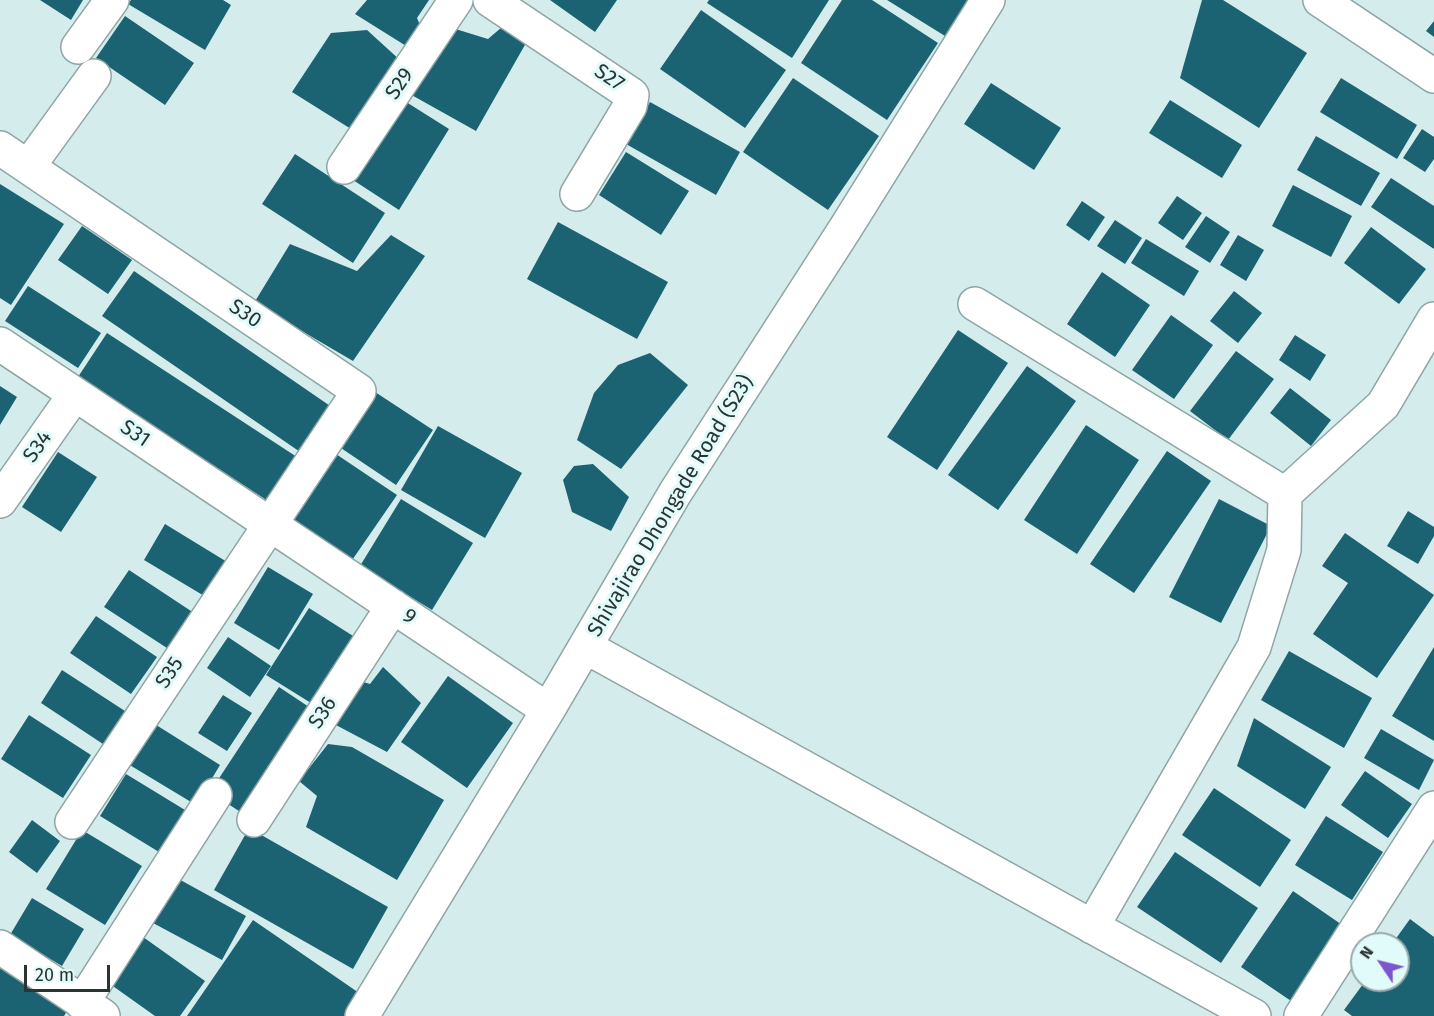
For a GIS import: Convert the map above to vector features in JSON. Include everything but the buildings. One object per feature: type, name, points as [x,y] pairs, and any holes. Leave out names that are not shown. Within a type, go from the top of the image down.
[{"type":"street","points":[[78,47],[112,0]]},
{"type":"street","name":"S29","points":[[344,167],[456,0]]},
{"type":"street","name":"S27","points":[[490,0],[632,95],[630,106],[577,194]]},
{"type":"street","name":"Shivajirao Dhongade Road (S23)","points":[[362,1016],[586,647],[675,493],[845,229],[988,0]]},
{"type":"street","points":[[1320,0],[1434,76]]},
{"type":"street","points":[[28,167],[94,76]]},
{"type":"street","name":"S30","points":[[0,148],[359,391],[269,524]]},
{"type":"street","points":[[975,304],[1285,494]]},
{"type":"street","points":[[1092,927],[1254,647],[1284,550],[1285,494],[1383,405],[1434,319]]},
{"type":"street","name":"S31","points":[[0,344],[269,524]]},
{"type":"street","name":"S34","points":[[0,501],[75,394]]},
{"type":"street","name":"9","points":[[269,524],[548,710]]},
{"type":"street","name":"S35","points":[[72,822],[269,524]]},
{"type":"street","name":"S36","points":[[254,820],[393,606]]},
{"type":"street","points":[[586,647],[1254,1016]]},
{"type":"street","points":[[0,947],[93,1010],[214,795]]},
{"type":"street","points":[[1301,1016],[1434,808]]}]
